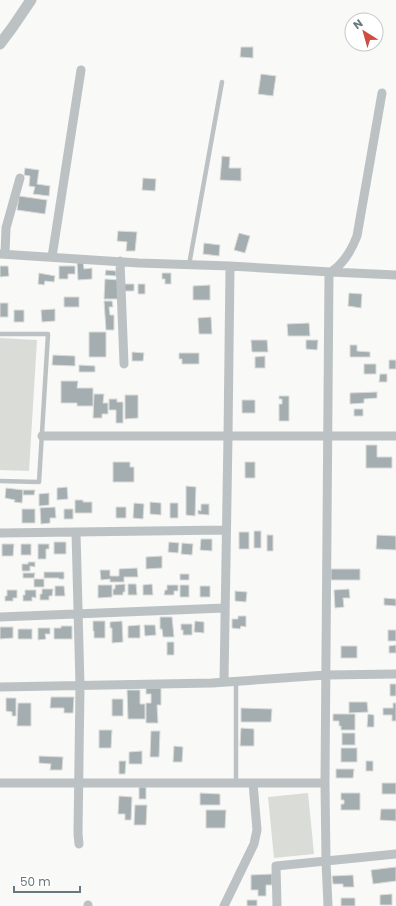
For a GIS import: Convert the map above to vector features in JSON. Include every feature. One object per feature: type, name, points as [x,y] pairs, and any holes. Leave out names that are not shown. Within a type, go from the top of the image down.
[{"type":"street","points":[[0,44],[31,0]]},
{"type":"street","points":[[52,257],[81,70]]},
{"type":"street","points":[[330,272],[340,265],[354,244],[357,236],[382,93]]},
{"type":"street","points":[[20,178],[6,228],[3,254],[396,275]]},
{"type":"street","points":[[120,261],[124,364]]},
{"type":"street","points":[[224,682],[230,266]]},
{"type":"street","points":[[328,906],[326,861],[326,675],[330,272]]},
{"type":"street","points":[[42,436],[396,436]]},
{"type":"street","points":[[0,533],[226,530]]},
{"type":"street","points":[[76,532],[80,686],[79,844]]},
{"type":"street","points":[[0,617],[225,608]]},
{"type":"street","points":[[0,687],[224,682],[326,675],[396,674]]},
{"type":"street","points":[[0,783],[326,783]]},
{"type":"street","points":[[224,906],[254,844],[257,830],[253,783]]},
{"type":"street","points":[[277,906],[276,866],[396,854]]},
{"type":"lane","points":[[189,265],[222,82]]},
{"type":"lane","points":[[0,334],[48,334],[39,482],[0,481]]},
{"type":"lane","points":[[236,681],[236,783]]},
{"type":"shaded area","points":[[0,338],[37,340],[29,471],[0,470]]},
{"type":"shaded area","points":[[308,793],[314,854],[274,858],[268,797]]},
{"type":"building","points":[[241,47],[253,47],[253,58],[240,57]]},
{"type":"building","points":[[261,74],[276,76],[273,96],[258,94]]},
{"type":"building","points":[[222,156],[230,157],[229,168],[241,168],[241,181],[220,180]]},
{"type":"building","points":[[25,168],[39,170],[37,184],[50,186],[49,196],[33,194],[35,187],[29,186],[30,176],[24,175]]},
{"type":"building","points":[[143,178],[156,179],[155,191],[142,190]]},
{"type":"building","points":[[19,196],[47,200],[45,214],[17,210]]},
{"type":"building","points":[[118,231],[137,232],[135,251],[126,251],[127,242],[117,241]]},
{"type":"building","points":[[239,233],[250,236],[245,253],[234,250]]},
{"type":"building","points":[[204,243],[220,245],[219,256],[203,254]]},
{"type":"building","points":[[77,261],[83,261],[84,269],[92,268],[92,279],[78,280]]},
{"type":"building","points":[[0,266],[8,266],[9,276],[0,277]]},
{"type":"building","points":[[59,266],[75,266],[75,274],[68,274],[68,279],[59,279]]},
{"type":"building","points":[[106,270],[116,271],[116,276],[105,275]]},
{"type":"building","points":[[39,273],[55,276],[54,282],[45,281],[44,285],[38,284]]},
{"type":"building","points":[[162,273],[171,273],[171,284],[165,284],[165,279],[162,279]]},
{"type":"building","points":[[105,279],[119,280],[118,299],[104,299]]},
{"type":"building","points":[[123,284],[134,284],[134,291],[123,291]]},
{"type":"building","points":[[138,284],[145,284],[145,294],[138,294]]},
{"type":"building","points":[[210,285],[210,300],[193,300],[193,286]]},
{"type":"building","points":[[349,293],[362,294],[361,308],[348,306]]},
{"type":"building","points":[[64,297],[79,297],[79,307],[64,307]]},
{"type":"building","points":[[104,301],[112,301],[113,307],[109,307],[110,315],[114,315],[114,330],[106,330]]},
{"type":"building","points":[[0,303],[8,303],[8,317],[0,317]]},
{"type":"building","points":[[55,309],[55,321],[42,322],[41,310]]},
{"type":"building","points":[[14,310],[24,310],[24,322],[14,322]]},
{"type":"building","points":[[211,317],[212,334],[199,334],[198,318]]},
{"type":"building","points":[[309,323],[310,336],[288,336],[287,324]]},
{"type":"building","points":[[89,332],[106,332],[106,357],[89,357]]},
{"type":"building","points":[[251,340],[267,340],[268,352],[252,352]]},
{"type":"building","points":[[306,340],[318,340],[317,350],[306,349]]},
{"type":"building","points":[[350,345],[357,345],[357,351],[370,352],[370,357],[350,357]]},
{"type":"building","points":[[132,352],[144,353],[143,361],[132,361]]},
{"type":"building","points":[[179,353],[199,353],[199,364],[182,364],[182,359],[179,359]]},
{"type":"building","points":[[53,355],[75,356],[75,366],[52,365]]},
{"type":"building","points":[[265,356],[265,368],[255,368],[255,357]]},
{"type":"building","points":[[389,360],[396,360],[396,369],[389,369]]},
{"type":"building","points":[[364,364],[376,364],[376,374],[364,374]]},
{"type":"building","points":[[79,365],[95,366],[95,372],[79,372]]},
{"type":"building","points":[[380,374],[387,374],[387,382],[379,382]]},
{"type":"building","points":[[61,381],[78,381],[77,388],[93,388],[93,406],[77,406],[77,403],[61,403]]},
{"type":"building","points":[[377,392],[377,398],[364,399],[364,403],[350,404],[350,393]]},
{"type":"building","points":[[94,394],[104,394],[103,403],[108,403],[108,414],[102,414],[102,418],[93,418]]},
{"type":"building","points":[[125,395],[138,395],[138,418],[125,419]]},
{"type":"building","points":[[279,396],[289,396],[289,421],[279,421],[279,404],[282,404],[282,399],[279,399]]},
{"type":"building","points":[[109,399],[117,399],[117,402],[123,402],[123,423],[116,423],[116,410],[109,410]]},
{"type":"building","points":[[242,400],[255,400],[255,413],[242,413]]},
{"type":"building","points":[[354,409],[363,409],[363,416],[354,416]]},
{"type":"building","points":[[366,445],[377,445],[377,457],[392,457],[392,468],[366,468]]},
{"type":"building","points":[[113,462],[130,462],[130,467],[134,467],[134,482],[113,482]]},
{"type":"building","points":[[245,462],[255,462],[255,478],[245,478]]},
{"type":"building","points":[[186,486],[196,487],[195,516],[186,515]]},
{"type":"building","points":[[67,487],[68,499],[57,500],[57,488]]},
{"type":"building","points":[[6,488],[23,490],[22,503],[14,502],[15,500],[5,498]]},
{"type":"building","points":[[23,490],[35,490],[34,495],[23,495]]},
{"type":"building","points":[[49,493],[49,505],[39,506],[39,494]]},
{"type":"building","points":[[75,500],[92,502],[92,513],[75,513]]},
{"type":"building","points":[[150,502],[161,503],[161,515],[150,514]]},
{"type":"building","points":[[134,503],[144,504],[143,519],[133,518]]},
{"type":"building","points":[[170,503],[178,503],[178,518],[170,518]]},
{"type":"building","points":[[201,504],[209,504],[209,515],[198,514],[198,510],[201,511]]},
{"type":"building","points":[[55,507],[56,518],[50,518],[50,523],[41,524],[40,508]]},
{"type":"building","points":[[116,507],[126,507],[126,518],[116,518]]},
{"type":"building","points":[[22,509],[35,509],[35,523],[22,523]]},
{"type":"building","points":[[64,509],[73,509],[73,519],[64,519]]},
{"type":"building","points":[[254,531],[261,531],[261,548],[254,548]]},
{"type":"building","points":[[239,532],[249,532],[249,549],[239,549]]},
{"type":"building","points":[[267,535],[273,535],[273,551],[267,551]]},
{"type":"building","points":[[377,535],[396,536],[396,550],[376,549]]},
{"type":"building","points":[[201,539],[212,539],[212,551],[200,550]]},
{"type":"building","points":[[54,542],[66,542],[66,554],[54,554]]},
{"type":"building","points":[[169,542],[179,543],[178,553],[168,552]]},
{"type":"building","points":[[182,543],[193,544],[192,555],[181,554]]},
{"type":"building","points":[[2,544],[14,544],[13,556],[2,556]]},
{"type":"building","points":[[21,544],[31,544],[31,555],[21,555]]},
{"type":"building","points":[[38,544],[49,544],[49,549],[46,549],[46,559],[38,559]]},
{"type":"building","points":[[162,556],[162,568],[146,569],[146,557]]},
{"type":"building","points":[[28,562],[35,562],[35,567],[30,566],[30,571],[22,571],[22,564],[28,564]]},
{"type":"building","points":[[137,568],[138,577],[124,577],[124,582],[110,582],[110,579],[101,580],[100,570],[110,570],[110,576],[119,576],[119,569]]},
{"type":"building","points":[[331,569],[360,569],[360,580],[331,580]]},
{"type":"building","points":[[44,572],[64,572],[64,579],[44,578]]},
{"type":"building","points":[[23,573],[35,573],[34,578],[23,578]]},
{"type":"building","points":[[180,574],[189,574],[189,580],[180,580]]},
{"type":"building","points":[[34,579],[44,579],[44,587],[34,587]]},
{"type":"building","points":[[125,584],[125,592],[123,592],[123,595],[113,595],[115,585]]},
{"type":"building","points":[[128,584],[136,584],[137,595],[128,595]]},
{"type":"building","points":[[152,584],[153,595],[143,595],[143,585]]},
{"type":"building","points":[[98,585],[112,585],[112,597],[98,598]]},
{"type":"building","points":[[167,585],[178,585],[178,591],[174,591],[174,595],[164,595],[165,590],[167,590]]},
{"type":"building","points":[[180,585],[189,585],[189,597],[180,597]]},
{"type":"building","points":[[55,586],[64,586],[65,596],[55,596]]},
{"type":"building","points":[[200,586],[210,586],[210,597],[200,597]]},
{"type":"building","points":[[42,589],[53,589],[52,596],[49,596],[49,600],[40,600]]},
{"type":"building","points":[[349,589],[350,598],[343,598],[344,607],[335,608],[334,590]]},
{"type":"building","points":[[7,590],[17,590],[17,598],[13,598],[13,601],[5,601]]},
{"type":"building","points":[[25,590],[36,590],[36,598],[32,597],[32,601],[23,601]]},
{"type":"building","points":[[235,591],[247,592],[246,602],[235,601]]},
{"type":"building","points":[[384,598],[396,599],[396,606],[384,605]]},
{"type":"building","points":[[238,616],[246,616],[246,627],[241,626],[240,629],[232,628],[232,619],[238,619]]},
{"type":"building","points":[[160,617],[172,617],[174,637],[163,637],[162,629],[160,629]]},
{"type":"building","points":[[93,621],[105,621],[105,638],[94,638]]},
{"type":"building","points":[[122,621],[123,642],[112,643],[112,628],[110,628],[110,622]]},
{"type":"building","points":[[195,621],[204,622],[204,633],[194,632]]},
{"type":"building","points":[[181,624],[192,624],[192,635],[183,635]]},
{"type":"building","points":[[140,625],[140,638],[128,638],[128,626]]},
{"type":"building","points":[[144,625],[155,625],[156,635],[145,636]]},
{"type":"building","points":[[61,626],[72,626],[72,639],[54,639],[54,628],[61,628]]},
{"type":"building","points":[[0,627],[13,627],[13,638],[0,639]]},
{"type":"building","points":[[38,628],[50,628],[50,634],[45,634],[46,639],[38,640]]},
{"type":"building","points":[[18,629],[32,629],[32,639],[18,639]]},
{"type":"building","points":[[388,630],[396,630],[396,641],[388,641]]},
{"type":"building","points":[[167,642],[174,642],[174,655],[167,655]]},
{"type":"building","points":[[396,645],[396,653],[389,653],[389,646]]},
{"type":"building","points":[[341,646],[357,646],[357,658],[341,658]]},
{"type":"building","points":[[390,684],[396,684],[396,696],[390,696]]},
{"type":"building","points":[[146,688],[161,688],[161,705],[157,705],[158,723],[146,723],[146,703],[151,703],[151,694],[146,694]]},
{"type":"building","points":[[127,690],[140,690],[140,704],[145,704],[145,719],[128,719]]},
{"type":"building","points":[[51,697],[74,697],[73,713],[64,713],[64,708],[50,708]]},
{"type":"building","points":[[6,698],[16,698],[16,716],[12,716],[12,712],[6,711]]},
{"type":"building","points":[[112,699],[123,699],[123,716],[112,716]]},
{"type":"building","points":[[349,702],[367,702],[368,712],[349,713]]},
{"type":"building","points":[[18,703],[31,703],[31,726],[17,726]]},
{"type":"building","points":[[393,703],[396,703],[396,721],[392,721],[392,715],[383,715],[383,708],[393,708]]},
{"type":"building","points":[[241,708],[272,709],[271,722],[241,722]]},
{"type":"building","points":[[333,714],[355,714],[355,730],[341,730],[339,721],[333,721]]},
{"type":"building","points":[[368,714],[374,715],[374,727],[367,727]]},
{"type":"building","points":[[241,728],[254,729],[254,746],[240,746]]},
{"type":"building","points":[[99,730],[112,730],[111,748],[99,748]]},
{"type":"building","points":[[151,731],[160,731],[159,757],[150,757]]},
{"type":"building","points":[[342,733],[355,733],[355,745],[342,745]]},
{"type":"building","points":[[174,746],[183,747],[182,762],[173,762]]},
{"type":"building","points":[[341,748],[357,748],[357,762],[341,762]]},
{"type":"building","points":[[142,751],[142,764],[129,764],[129,752]]},
{"type":"building","points":[[39,756],[63,757],[62,770],[50,770],[51,764],[39,763]]},
{"type":"building","points":[[119,761],[126,761],[125,774],[119,774]]},
{"type":"building","points":[[366,761],[373,761],[373,771],[366,771]]},
{"type":"building","points":[[336,769],[354,769],[353,778],[336,778]]},
{"type":"building","points":[[382,783],[396,783],[396,794],[382,794]]},
{"type":"building","points":[[139,787],[146,787],[146,799],[139,799]]},
{"type":"building","points":[[200,793],[220,794],[220,805],[200,805]]},
{"type":"building","points":[[341,793],[360,793],[360,810],[341,810],[341,804],[344,804],[344,800],[341,800]]},
{"type":"building","points":[[119,796],[132,797],[131,820],[125,820],[125,814],[118,814]]},
{"type":"building","points":[[135,805],[147,805],[146,825],[134,825]]},
{"type":"building","points":[[381,809],[396,809],[396,821],[380,820]]},
{"type":"building","points":[[206,810],[226,810],[225,828],[206,828]]},
{"type":"building","points":[[396,867],[396,881],[373,884],[371,870]]},
{"type":"building","points":[[272,874],[272,885],[266,885],[266,896],[258,896],[258,890],[251,890],[251,875]]},
{"type":"building","points":[[353,875],[354,887],[343,887],[343,884],[333,884],[332,876]]},
{"type":"building","points":[[392,894],[392,905],[380,905],[380,895]]},
{"type":"building","points":[[341,898],[355,898],[355,906],[341,906]]},
{"type":"building","points":[[247,900],[257,900],[257,906],[247,906]]}]
